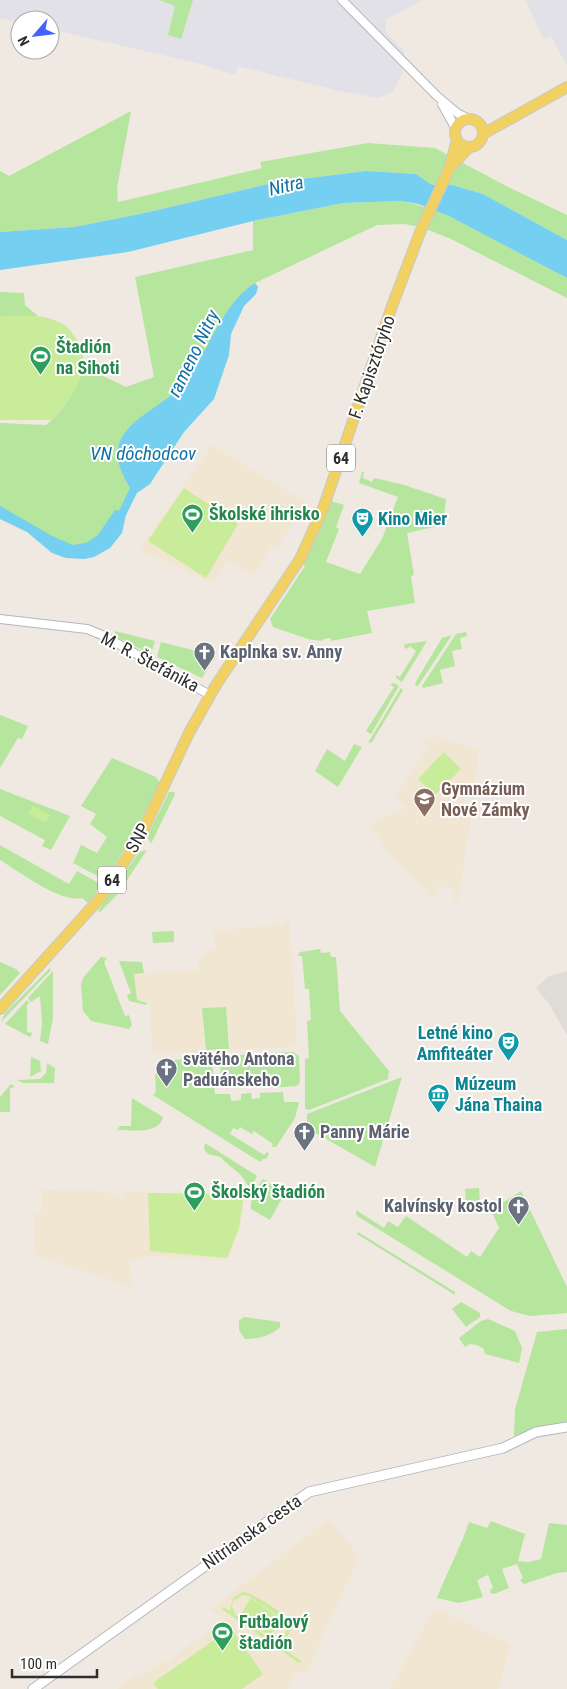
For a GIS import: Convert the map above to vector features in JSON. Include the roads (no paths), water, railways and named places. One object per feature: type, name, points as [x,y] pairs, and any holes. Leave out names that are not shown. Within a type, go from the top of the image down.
[{"type":"main road","name":"64","points":[[449,170],[469,147],[478,144],[483,134],[567,87]]},
{"type":"main road","name":"64","points":[[474,120],[510,118]]},
{"type":"main road","points":[[469,147],[462,144],[457,134],[461,122],[474,120],[483,134]]},
{"type":"main road","name":"64","points":[[449,170],[457,134]]},
{"type":"main road","name":"F. Kapisztóryho","points":[[210,695],[300,559],[324,506],[404,275],[423,226],[449,170]]},
{"type":"main road","name":"SNP","points":[[0,1009],[101,897],[138,841],[189,733],[210,695]]},
{"type":"main road","name":"Nitrianska cesta","points":[[34,1689],[309,1492],[503,1448],[536,1432],[567,1427]]},
{"type":"street","points":[[342,0],[437,96],[458,113],[474,120]]},
{"type":"street","points":[[437,96],[457,134]]},
{"type":"street","name":"M. R. Štefánika","points":[[0,619],[87,629],[102,635],[210,695]]},
{"type":"water","name":"Nitra","points":[[366,171],[416,174],[432,185],[452,185],[483,194],[567,240],[567,278],[449,216],[418,204],[401,201],[343,203],[253,221],[128,252],[0,270],[0,232],[74,227],[140,214],[277,182]]},
{"type":"water","name":"VN dôchodcov","points":[[255,283],[258,287],[256,294],[244,306],[231,334],[229,355],[214,399],[184,432],[150,484],[137,493],[126,515],[122,533],[110,548],[94,557],[84,559],[66,558],[52,553],[27,532],[0,519],[0,506],[52,536],[73,545],[86,543],[98,535],[115,510],[119,511],[130,488],[118,461],[119,444],[124,434],[139,418],[178,390],[185,382],[194,370],[224,316],[243,293]]},
{"type":"place","name":"Štadión na Sihoti","points":[[40,376]]},
{"type":"place","name":"Školské ihrisko","points":[[193,533]]},
{"type":"place","name":"Kino Mier","points":[[362,538]]},
{"type":"place","name":"Kaplnka sv. Anny","points":[[204,671]]},
{"type":"place","name":"Gymnázium Nové Zámky","points":[[425,818]]},
{"type":"place","name":"Letné kino Amfiteáter","points":[[509,1062]]},
{"type":"place","name":"svätého Antona Paduánskeho","points":[[167,1088]]},
{"type":"place","name":"Múzeum Jána Thaina","points":[[439,1113]]},
{"type":"place","name":"Panny Márie","points":[[304,1151]]},
{"type":"place","name":"Školský štadión","points":[[195,1211]]},
{"type":"place","name":"Kalvínsky kostol","points":[[518,1225]]},
{"type":"place","name":"Futbalový štadión","points":[[223,1651]]},
{"type":"water label","name":"rameno Nitry","points":[[193,353]]}]
